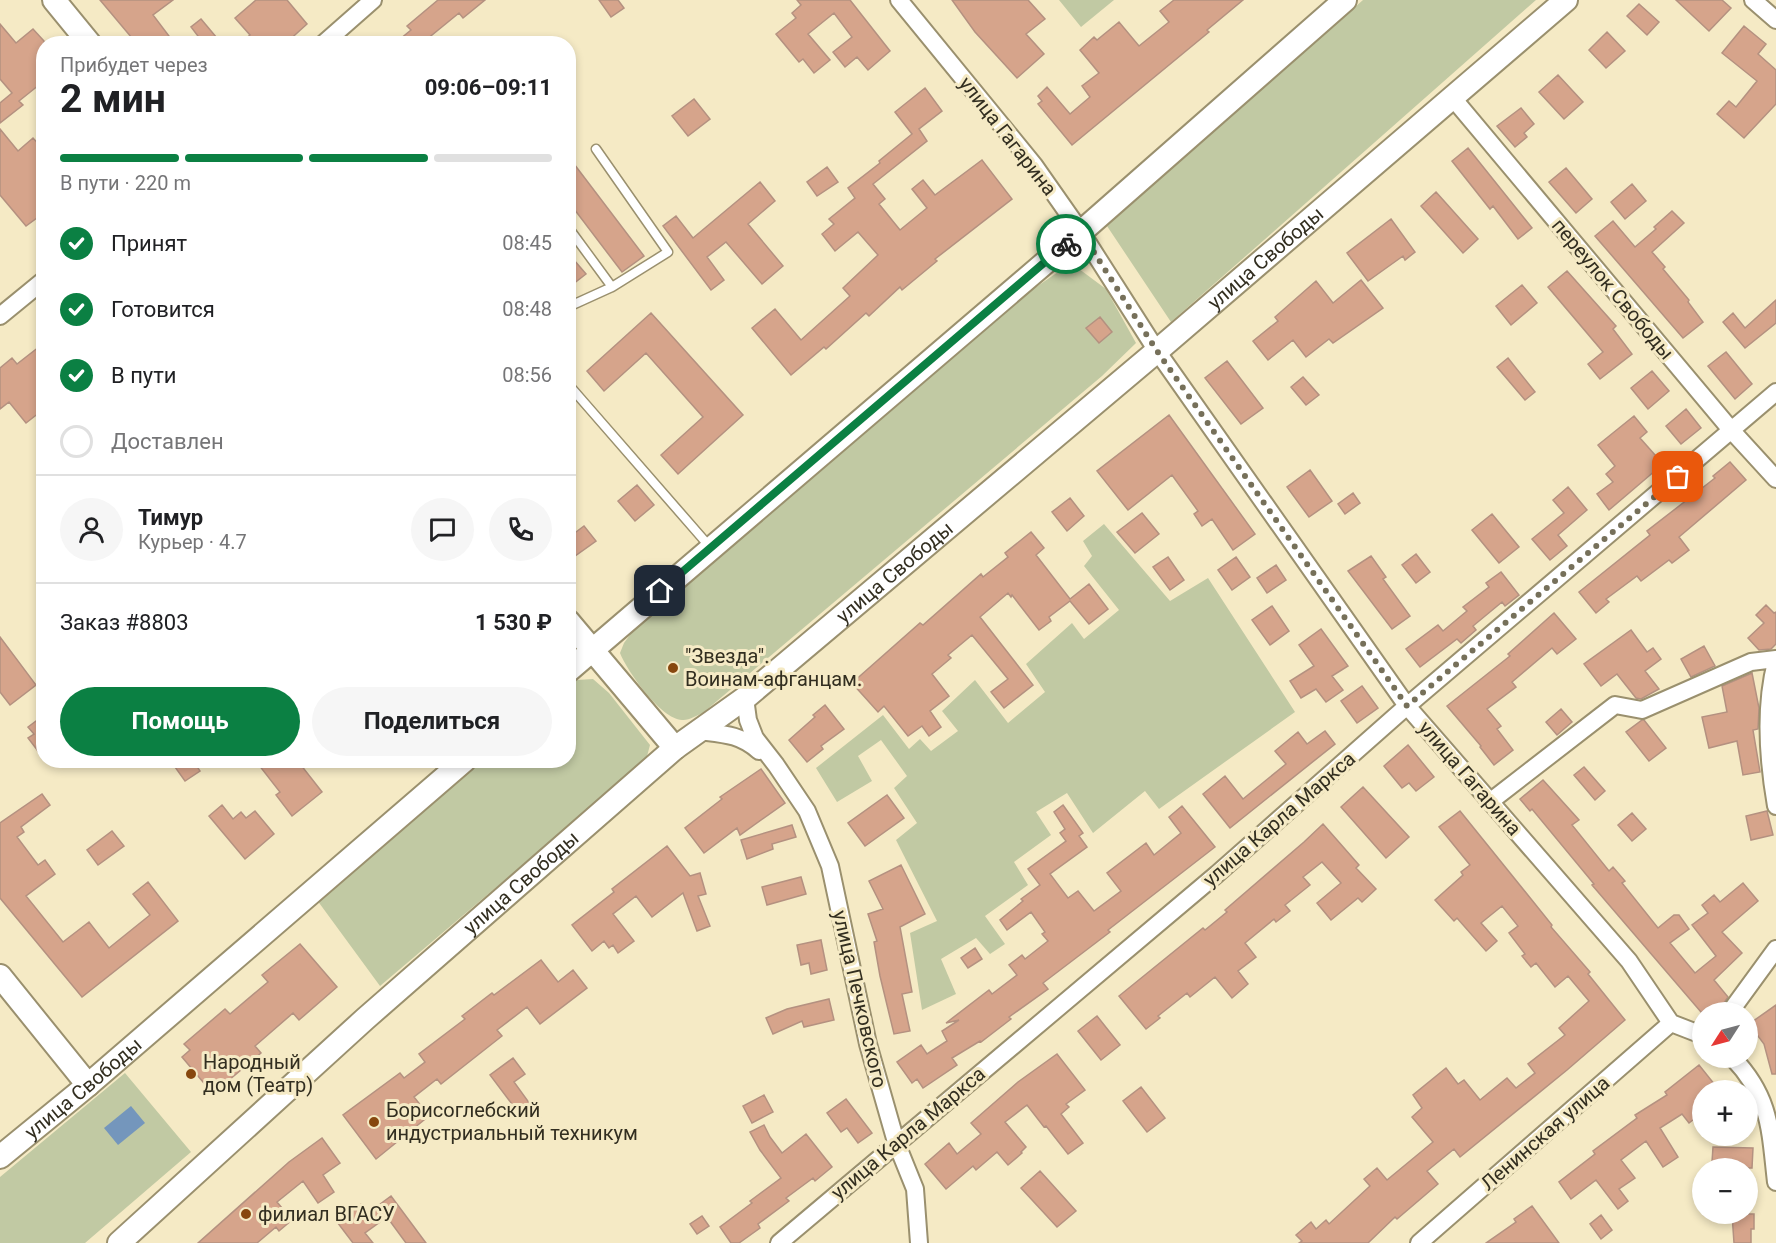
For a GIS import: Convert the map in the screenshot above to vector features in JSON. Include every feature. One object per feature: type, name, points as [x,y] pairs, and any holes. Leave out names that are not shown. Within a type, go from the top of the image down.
[{"type":"main road","points":[[54,0],[83,36]]},
{"type":"main road","points":[[576,664],[1081,232],[1345,0]]},
{"type":"main road","name":"улица Свободы","points":[[119,1243],[365,1019],[675,748],[745,698],[1157,351],[1566,0]]},
{"type":"main road","points":[[576,630],[675,748]]},
{"type":"main road","name":"улица Свободы","points":[[0,1157],[88,1085],[456,768]]},
{"type":"main road","points":[[0,976],[88,1085]]},
{"type":"street","points":[[332,36],[373,0]]},
{"type":"street","name":"улица Гагарина","points":[[899,0],[1034,165],[1081,232],[1157,351],[1407,706],[1629,961],[1671,1023]]},
{"type":"street","points":[[1753,0],[1776,20]]},
{"type":"street","name":"переулок Свободы","points":[[1452,97],[1732,431],[1776,479]]},
{"type":"street","points":[[0,316],[36,287]]},
{"type":"street","name":"улица Карла Маркса","points":[[779,1243],[1217,874],[1407,706],[1776,392]]},
{"type":"street","points":[[1491,801],[1615,705],[1642,710],[1751,662],[1776,661],[1770,685],[1771,776],[1776,806]]},
{"type":"street","points":[[745,698],[748,720],[754,738],[776,765]]},
{"type":"street","points":[[699,731],[730,735],[748,741],[776,765]]},
{"type":"street","name":"улица Печковского","points":[[776,765],[807,811],[830,866],[868,1044],[897,1142],[915,1189],[919,1243]]},
{"type":"street","points":[[1737,1002],[1776,949]]},
{"type":"street","points":[[1671,1023],[1692,1031]]},
{"type":"street","name":"Ленинская улица","points":[[1419,1243],[1671,1023]]},
{"type":"street","points":[[1742,1068],[1756,1085],[1769,1120],[1776,1182]]},
{"type":"lane","points":[[576,304],[612,287],[668,252],[596,149]]},
{"type":"lane","points":[[576,238],[612,287]]},
{"type":"lane","points":[[576,393],[710,548]]},
{"type":"green space","points":[[1059,0],[1114,0],[1081,27]]},
{"type":"green space","points":[[1363,0],[1536,0],[1171,322],[1107,226]]},
{"type":"green space","points":[[1071,263],[1106,289],[1136,343],[1102,376],[704,712],[682,720],[664,712],[637,682],[620,653],[635,628],[1029,292]]},
{"type":"green space","points":[[1104,524],[1170,601],[1208,578],[1295,712],[1159,809],[1145,791],[1093,833],[1067,793],[1036,812],[1051,835],[1014,862],[1028,885],[985,916],[1005,944],[990,954],[976,938],[941,959],[956,994],[922,1010],[910,933],[937,921],[896,840],[917,823],[894,788],[907,776],[881,740],[858,756],[872,781],[837,802],[816,768],[883,715],[909,749],[920,739],[931,751],[958,731],[942,711],[975,680],[1008,723],[1045,692],[1026,664],[1072,623],[1084,639],[1119,610],[1084,566],[1092,556],[1083,541]]},
{"type":"green space","points":[[593,679],[609,693],[650,745],[646,760],[380,986],[317,900],[474,768],[576,768],[577,680]]},
{"type":"green space","points":[[125,1073],[191,1152],[85,1243],[0,1243],[0,1177]]},
{"type":"water","points":[[131,1106],[145,1123],[118,1145],[104,1128]]},
{"type":"building","points":[[100,0],[173,0],[153,15],[169,36],[130,36]]},
{"type":"building","points":[[256,0],[287,0],[307,24],[294,36],[249,36],[235,18]]},
{"type":"building","points":[[438,0],[485,0],[463,18],[459,13],[431,36],[404,36],[411,30],[407,26]]},
{"type":"building","points":[[599,0],[618,0],[624,8],[611,17]]},
{"type":"building","points":[[797,0],[850,0],[890,51],[868,70],[857,57],[845,67],[833,52],[852,37],[834,13],[808,34],[830,60],[814,73],[803,59],[799,62],[776,34],[796,18],[792,13],[801,5]]},
{"type":"building","points":[[952,0],[1028,0],[1045,19],[1026,34],[1044,54],[1017,78],[975,32]]},
{"type":"building","points":[[1174,0],[1243,0],[1207,30],[1209,32],[1072,145],[1038,104],[1042,101],[1038,96],[1047,87],[1070,114],[1090,97],[1082,86],[1099,73],[1080,50],[1094,37],[1097,40],[1119,22],[1139,46],[1169,22],[1160,11]]},
{"type":"building","points":[[1676,0],[1722,0],[1731,8],[1709,31]]},
{"type":"building","points":[[1639,4],[1659,22],[1647,35],[1627,16]]},
{"type":"building","points":[[201,19],[215,36],[198,36],[191,27]]},
{"type":"building","points":[[0,24],[16,43],[33,29],[39,36],[36,36],[36,87],[19,101],[23,105],[0,123],[0,103],[12,93],[0,79]]},
{"type":"building","points":[[1744,26],[1766,44],[1758,54],[1776,70],[1776,104],[1744,138],[1717,114],[1729,101],[1736,107],[1757,81],[1722,53]]},
{"type":"building","points":[[1607,32],[1625,51],[1606,68],[1589,50]]},
{"type":"building","points":[[1558,75],[1583,102],[1564,119],[1539,92]]},
{"type":"building","points":[[925,88],[942,111],[919,129],[927,141],[873,184],[885,199],[879,204],[900,230],[927,208],[912,189],[923,180],[935,195],[982,160],[1012,199],[935,259],[937,261],[902,290],[900,287],[869,316],[866,313],[826,349],[824,347],[791,375],[752,328],[775,309],[801,340],[850,296],[843,288],[878,255],[858,232],[835,251],[822,234],[834,224],[829,219],[855,198],[848,188],[912,134],[895,112]]},
{"type":"building","points":[[694,99],[710,119],[688,136],[672,116]]},
{"type":"building","points":[[1521,108],[1534,124],[1524,133],[1527,137],[1515,147],[1497,126]]},
{"type":"building","points":[[0,129],[18,151],[33,138],[36,141],[36,219],[26,226],[0,195]]},
{"type":"building","points":[[1468,148],[1532,228],[1518,239],[1493,206],[1490,209],[1452,161]]},
{"type":"building","points":[[576,167],[644,256],[622,272],[576,212]]},
{"type":"building","points":[[827,167],[838,182],[817,196],[807,182]]},
{"type":"building","points":[[1566,168],[1592,199],[1576,213],[1549,182]]},
{"type":"building","points":[[760,182],[775,201],[748,224],[783,266],[762,284],[726,242],[707,257],[724,280],[711,290],[663,226],[676,216],[693,238]]},
{"type":"building","points":[[1632,184],[1646,201],[1625,219],[1611,202]]},
{"type":"building","points":[[1436,192],[1478,239],[1463,253],[1421,206]]},
{"type":"building","points":[[1672,211],[1684,223],[1652,252],[1703,322],[1683,338],[1595,236],[1613,221],[1635,247]]},
{"type":"building","points":[[1391,219],[1415,252],[1405,260],[1403,256],[1368,281],[1347,253]]},
{"type":"building","points":[[576,262],[586,274],[576,282]]},
{"type":"building","points":[[1567,271],[1616,326],[1613,329],[1632,354],[1600,379],[1588,364],[1603,352],[1548,287]]},
{"type":"building","points":[[1361,280],[1383,308],[1333,343],[1329,339],[1306,357],[1293,340],[1268,360],[1253,341],[1278,321],[1275,317],[1316,281],[1333,303]]},
{"type":"building","points":[[1522,285],[1537,303],[1511,325],[1496,306]]},
{"type":"building","points":[[1776,300],[1776,323],[1745,348],[1723,322],[1733,313],[1745,328]]},
{"type":"building","points":[[651,313],[743,415],[678,474],[661,455],[703,417],[646,353],[604,391],[587,371]]},
{"type":"building","points":[[1100,317],[1112,332],[1099,343],[1086,328]]},
{"type":"building","points":[[36,349],[36,415],[26,423],[9,402],[0,409],[0,368],[12,358],[17,364]]},
{"type":"building","points":[[1726,352],[1752,384],[1735,399],[1708,366]]},
{"type":"building","points":[[1508,358],[1535,392],[1525,400],[1497,367]]},
{"type":"building","points":[[1227,361],[1263,408],[1241,424],[1205,378]]},
{"type":"building","points":[[1652,371],[1669,391],[1648,409],[1631,388]]},
{"type":"building","points":[[1303,377],[1319,395],[1306,405],[1291,387]]},
{"type":"building","points":[[1686,409],[1701,428],[1681,444],[1666,426]]},
{"type":"building","points":[[1169,415],[1255,534],[1233,550],[1212,519],[1202,526],[1194,514],[1198,511],[1172,475],[1128,510],[1097,471]]},
{"type":"building","points":[[1634,416],[1647,432],[1640,438],[1663,464],[1609,510],[1597,494],[1613,482],[1606,474],[1615,466],[1598,445]]},
{"type":"building","points":[[1730,462],[1746,480],[1679,537],[1689,550],[1672,563],[1669,560],[1641,581],[1637,576],[1606,599],[1609,602],[1596,613],[1579,592],[1650,535],[1647,531],[1715,478],[1713,476]]},
{"type":"building","points":[[1310,470],[1332,501],[1309,517],[1287,487]]},
{"type":"building","points":[[637,485],[654,505],[635,521],[618,501]]},
{"type":"building","points":[[1568,487],[1587,510],[1558,535],[1567,546],[1550,560],[1532,539],[1564,513],[1553,500]]},
{"type":"building","points":[[1353,493],[1360,503],[1345,514],[1338,504]]},
{"type":"building","points":[[1070,498],[1084,516],[1067,531],[1052,512]]},
{"type":"building","points":[[1142,513],[1159,534],[1135,553],[1117,532]]},
{"type":"building","points":[[1492,514],[1519,547],[1499,563],[1472,530]]},
{"type":"building","points":[[584,526],[596,541],[576,555],[576,532]]},
{"type":"building","points":[[1031,532],[1044,548],[1036,555],[1070,599],[1089,584],[1108,609],[1089,624],[1070,601],[1049,617],[1051,621],[1039,630],[1008,593],[980,617],[1033,685],[1004,708],[991,692],[1008,679],[972,635],[948,655],[951,658],[932,674],[949,696],[930,711],[941,727],[929,736],[922,726],[908,736],[884,706],[878,712],[852,683],[920,623],[923,625],[981,574],[983,577],[1008,557],[1005,553]]},
{"type":"building","points":[[1416,554],[1430,572],[1416,583],[1402,565]]},
{"type":"building","points":[[1371,556],[1386,577],[1383,579],[1410,616],[1392,629],[1348,571]]},
{"type":"building","points":[[1168,557],[1184,580],[1170,590],[1153,567]]},
{"type":"building","points":[[1236,557],[1250,577],[1232,590],[1218,570]]},
{"type":"building","points":[[1276,565],[1286,580],[1267,593],[1257,578]]},
{"type":"building","points":[[1501,572],[1519,595],[1505,606],[1502,602],[1473,626],[1476,630],[1461,643],[1457,639],[1420,667],[1406,649],[1438,625],[1443,631],[1467,611],[1463,607],[1489,587],[1486,583]]},
{"type":"building","points":[[1766,605],[1774,613],[1776,612],[1776,644],[1771,649],[1759,650],[1748,638],[1764,623],[1756,615]]},
{"type":"building","points":[[1272,606],[1289,631],[1270,645],[1252,620]]},
{"type":"building","points":[[1554,613],[1576,639],[1557,654],[1552,648],[1512,682],[1516,687],[1487,709],[1501,726],[1497,729],[1513,750],[1494,765],[1447,706],[1510,656],[1508,654]]},
{"type":"building","points":[[1321,629],[1348,666],[1332,676],[1343,690],[1326,702],[1316,689],[1301,698],[1290,681],[1314,666],[1299,645]]},
{"type":"building","points":[[1631,630],[1647,652],[1653,648],[1661,659],[1645,671],[1659,689],[1641,699],[1636,698],[1617,674],[1601,686],[1584,664]]},
{"type":"building","points":[[0,637],[36,685],[10,705],[0,692]]},
{"type":"building","points":[[1704,646],[1715,666],[1691,677],[1681,659]]},
{"type":"building","points":[[1752,673],[1759,708],[1758,729],[1753,730],[1760,772],[1743,775],[1737,741],[1709,748],[1702,717],[1727,712],[1722,686]]},
{"type":"building","points":[[1362,686],[1378,708],[1357,723],[1341,701]]},
{"type":"building","points":[[825,705],[844,729],[821,746],[823,749],[807,762],[789,740]]},
{"type":"building","points":[[1561,709],[1572,722],[1557,735],[1546,722]]},
{"type":"building","points":[[1642,720],[1666,748],[1649,761],[1626,732]]},
{"type":"building","points":[[36,721],[36,748],[28,738],[34,734],[28,727]]},
{"type":"building","points":[[1325,731],[1335,744],[1230,828],[1203,794],[1225,776],[1243,799],[1286,764],[1275,751],[1298,732],[1307,744]]},
{"type":"building","points":[[1408,745],[1434,777],[1416,791],[1409,783],[1402,788],[1384,766]]},
{"type":"building","points":[[1584,767],[1605,791],[1595,800],[1574,775]]},
{"type":"building","points":[[176,768],[198,768],[200,771],[185,781]]},
{"type":"building","points":[[261,768],[303,768],[322,792],[292,816],[276,795],[280,792]]},
{"type":"building","points":[[761,769],[785,803],[740,835],[737,828],[704,853],[685,828],[722,799],[720,797]]},
{"type":"building","points":[[1543,780],[1579,820],[1572,825],[1609,871],[1613,867],[1625,881],[1622,883],[1658,928],[1674,915],[1679,915],[1689,929],[1670,943],[1695,973],[1716,956],[1692,925],[1708,913],[1702,905],[1714,895],[1720,902],[1743,883],[1758,901],[1722,932],[1742,953],[1714,980],[1728,997],[1725,1002],[1692,1002],[1592,885],[1594,884],[1532,809],[1530,811],[1520,799]]},
{"type":"building","points":[[1363,787],[1409,837],[1386,858],[1341,807]]},
{"type":"building","points":[[42,794],[50,805],[21,827],[24,832],[17,837],[38,865],[45,860],[55,874],[26,896],[63,942],[89,922],[109,948],[150,915],[133,894],[148,882],[178,921],[82,997],[0,898],[0,823]]},
{"type":"building","points":[[887,795],[904,818],[865,846],[848,823]]},
{"type":"building","points":[[222,805],[233,819],[241,812],[246,818],[255,811],[274,834],[245,859],[209,816]]},
{"type":"building","points":[[1063,805],[1083,833],[1079,836],[1087,847],[1050,874],[1068,898],[1078,891],[1094,911],[1121,891],[1107,873],[1146,843],[1154,855],[1181,833],[1169,817],[1182,806],[1215,847],[1043,983],[1048,989],[1009,1017],[1011,1019],[981,1042],[952,1058],[957,1065],[923,1088],[917,1079],[912,1083],[897,1062],[921,1045],[927,1054],[947,1041],[942,1031],[959,1020],[946,1023],[989,990],[992,994],[1017,975],[1009,965],[1022,955],[1025,959],[1048,941],[1042,934],[1045,932],[1031,912],[1007,930],[1000,920],[1023,901],[1021,899],[1040,885],[1028,869],[1066,841],[1060,833],[1065,829],[1054,812]]},
{"type":"building","points":[[1460,811],[1552,925],[1551,927],[1590,972],[1588,974],[1625,1020],[1460,1157],[1454,1149],[1427,1171],[1438,1184],[1397,1219],[1395,1217],[1368,1243],[1299,1243],[1302,1241],[1296,1235],[1311,1222],[1316,1229],[1326,1220],[1329,1224],[1370,1186],[1364,1179],[1377,1168],[1387,1180],[1433,1142],[1412,1117],[1422,1108],[1413,1095],[1446,1068],[1458,1084],[1464,1080],[1480,1100],[1507,1078],[1516,1088],[1535,1073],[1528,1064],[1565,1035],[1559,1028],[1589,1001],[1568,976],[1555,987],[1536,963],[1531,967],[1522,956],[1525,954],[1509,933],[1518,926],[1502,906],[1481,923],[1497,941],[1486,951],[1457,918],[1454,921],[1435,900],[1463,875],[1461,872],[1470,865],[1439,827]]},
{"type":"building","points":[[1767,811],[1773,835],[1751,840],[1746,816]]},
{"type":"building","points":[[1632,813],[1646,829],[1632,841],[1618,825]]},
{"type":"building","points":[[1323,824],[1359,865],[1356,868],[1376,889],[1362,902],[1358,898],[1331,920],[1317,903],[1341,883],[1322,862],[1303,877],[1310,885],[1285,905],[1290,911],[1276,922],[1274,919],[1245,943],[1256,957],[1238,971],[1248,984],[1232,998],[1215,977],[1190,997],[1187,993],[1158,1016],[1160,1018],[1146,1029],[1119,996],[1203,928],[1205,930],[1227,912],[1225,910]]},
{"type":"building","points":[[792,825],[796,837],[772,844],[773,849],[747,859],[741,840]]},
{"type":"building","points":[[112,831],[124,846],[98,865],[87,850]]},
{"type":"building","points":[[667,846],[690,876],[700,873],[706,894],[698,896],[710,926],[697,931],[683,893],[652,917],[636,896],[613,914],[634,941],[618,953],[613,945],[609,948],[604,941],[592,951],[572,925],[614,892],[612,889]]},
{"type":"building","points":[[901,865],[925,914],[900,927],[912,992],[902,994],[910,1031],[894,1034],[880,976],[874,942],[877,941],[868,914],[883,909],[869,881]]},
{"type":"building","points":[[801,877],[806,894],[767,905],[762,887]]},
{"type":"building","points":[[821,940],[827,970],[811,974],[809,963],[801,965],[797,945]]},
{"type":"building","points":[[300,944],[337,987],[299,1020],[293,1013],[255,1046],[261,1053],[222,1086],[217,1080],[208,1088],[182,1057],[190,1050],[184,1044],[225,1009],[230,1014],[268,982],[262,975]]},
{"type":"building","points":[[975,948],[982,959],[968,968],[961,958]]},
{"type":"building","points":[[541,960],[558,982],[573,970],[587,988],[540,1024],[527,1007],[497,1030],[502,1036],[441,1084],[437,1079],[414,1097],[429,1116],[376,1159],[343,1115],[400,1073],[404,1078],[425,1062],[419,1054],[465,1019],[462,1016]]},
{"type":"building","points":[[829,999],[834,1020],[804,1027],[802,1021],[773,1034],[766,1018],[787,1009]]},
{"type":"building","points":[[1776,1005],[1776,1074],[1772,1074],[1764,1044],[1758,1036],[1758,1018]]},
{"type":"building","points":[[1097,1016],[1120,1045],[1101,1060],[1078,1031]]},
{"type":"building","points":[[1057,1054],[1085,1090],[1066,1104],[1069,1107],[1061,1114],[1083,1143],[1068,1154],[1027,1105],[1005,1122],[1026,1147],[1022,1153],[1008,1165],[997,1152],[976,1170],[973,1166],[946,1189],[925,1164],[949,1143],[957,1154],[981,1134],[971,1123],[1018,1082]]},
{"type":"building","points":[[513,1058],[525,1074],[514,1082],[530,1104],[518,1112],[490,1075]]},
{"type":"building","points":[[1695,1068],[1701,1068],[1711,1080],[1692,1080],[1692,1121],[1689,1123],[1682,1114],[1660,1128],[1678,1157],[1663,1167],[1646,1141],[1621,1160],[1635,1178],[1619,1189],[1628,1201],[1618,1209],[1596,1180],[1571,1199],[1559,1182],[1595,1154],[1593,1151],[1637,1118],[1635,1115],[1667,1095],[1665,1092]]},
{"type":"building","points":[[1141,1087],[1165,1118],[1147,1132],[1123,1101]]},
{"type":"building","points":[[764,1095],[773,1112],[752,1123],[743,1106]]},
{"type":"building","points":[[846,1099],[872,1133],[858,1143],[847,1128],[841,1132],[827,1113]]},
{"type":"building","points":[[764,1125],[782,1153],[806,1134],[832,1167],[815,1181],[813,1178],[786,1198],[789,1201],[758,1224],[760,1228],[739,1243],[731,1243],[720,1227],[781,1178],[750,1132]]},
{"type":"building","points":[[322,1138],[340,1163],[323,1175],[334,1192],[318,1203],[303,1181],[277,1202],[292,1220],[279,1231],[276,1227],[257,1243],[198,1243],[289,1162]]},
{"type":"building","points":[[1713,1147],[1753,1148],[1752,1158],[1712,1158]]},
{"type":"building","points":[[1040,1171],[1076,1211],[1057,1227],[1021,1188]]},
{"type":"building","points":[[391,1196],[426,1243],[406,1243],[387,1217],[365,1233],[373,1243],[353,1243],[337,1222],[361,1204],[368,1213]]},
{"type":"building","points":[[1532,1206],[1559,1243],[1486,1243],[1516,1222],[1514,1219]]},
{"type":"building","points":[[1601,1215],[1612,1230],[1601,1239],[1590,1224]]},
{"type":"building","points":[[702,1216],[709,1226],[697,1234],[690,1224]]},
{"type":"building","points":[[1733,1224],[1754,1224],[1754,1229],[1751,1229],[1751,1243],[1734,1243]]},
{"type":"way so far","points":[[1066,244],[1081,232],[1157,351],[1407,706],[1678,477]]},
{"type":"place","name":"\"Звезда\". Воинам-афганцам.","points":[[673,668]]},
{"type":"place","name":"Народный дом (Театр)","points":[[191,1074]]},
{"type":"place","name":"Борисоглебский индустриальный техникум","points":[[374,1122]]},
{"type":"place","name":"филиал ВГАСУ","points":[[246,1214]]},
{"type":"route","points":[[660,591],[1066,244]]}]
